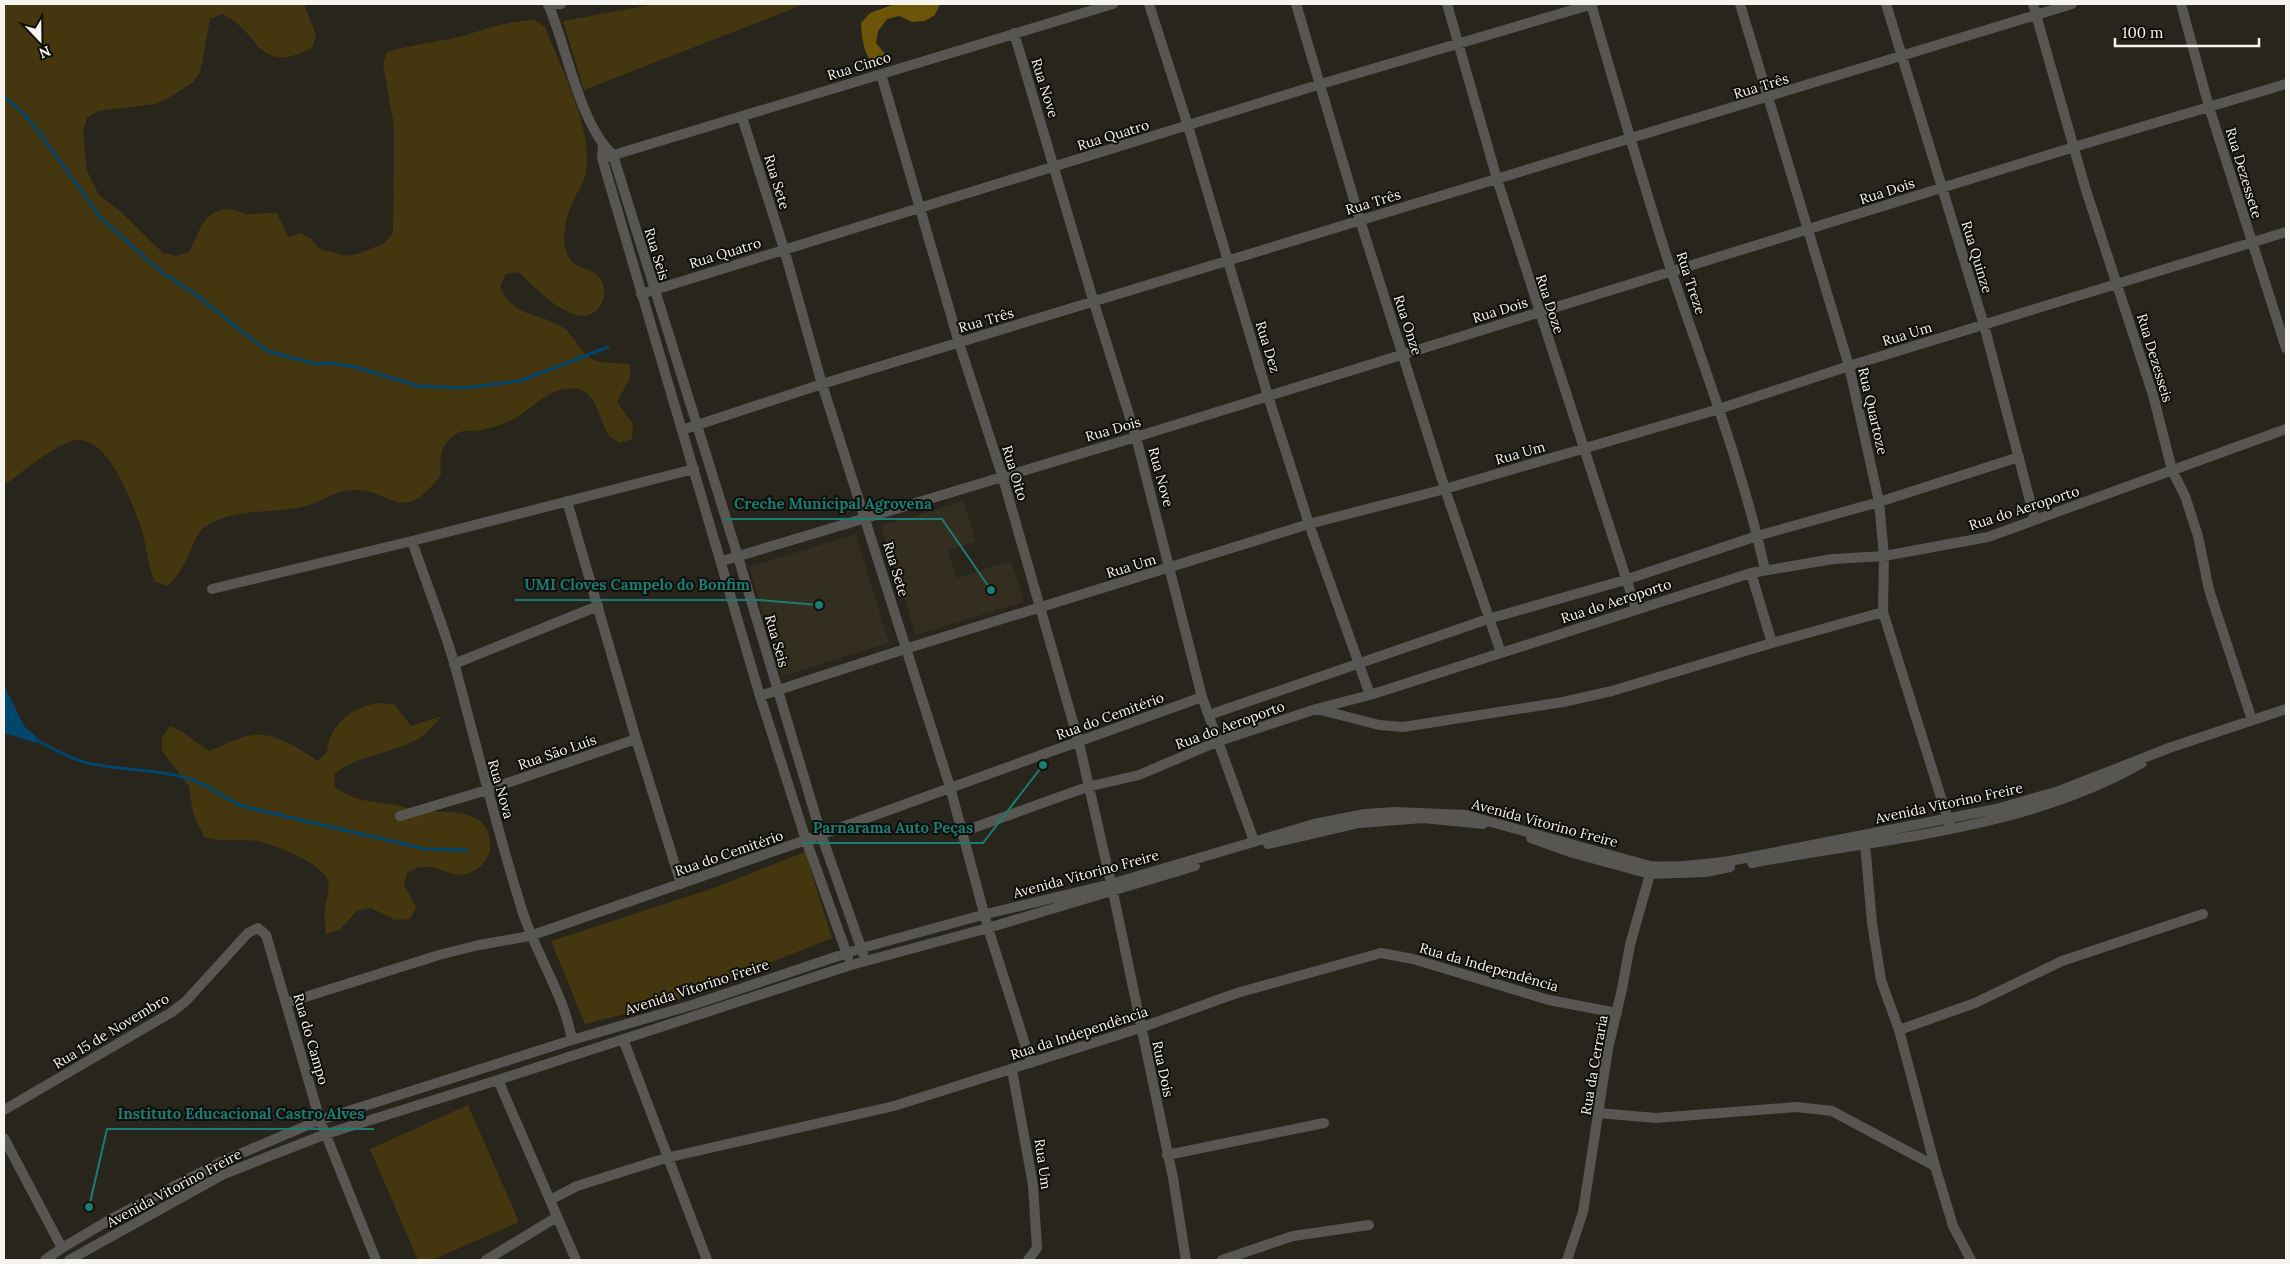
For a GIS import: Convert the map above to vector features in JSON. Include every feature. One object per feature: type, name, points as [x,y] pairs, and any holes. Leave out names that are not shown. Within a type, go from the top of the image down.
[{"type":"street","points":[[562,4],[548,4],[573,76],[603,146],[613,155]]},
{"type":"street","name":"Rua Cinco","points":[[602,158],[1114,4]]},
{"type":"street","name":"Rua Dez","points":[[1149,4],[1188,126],[1268,396],[1309,524],[1370,695]]},
{"type":"street","name":"Rua Onze","points":[[1296,4],[1360,220],[1488,619],[1501,653]]},
{"type":"street","name":"Rua Doze","points":[[1447,4],[1538,313],[1636,609]]},
{"type":"street","name":"Rua Quatro","points":[[641,294],[1321,84],[1592,4]]},
{"type":"street","name":"Rua Treze","points":[[1592,4],[1630,140],[1718,409],[1757,536],[1765,570]]},
{"type":"street","name":"Rua Quartoze","points":[[1740,4],[1849,366],[1879,502],[1884,556],[1883,612],[1949,824]]},
{"type":"street","name":"Rua Quinze","points":[[1886,4],[1984,325],[2036,520]]},
{"type":"street","name":"Rua Dezesseis","points":[[2034,4],[2085,187],[2118,283],[2153,395],[2172,470],[2185,496],[2220,627],[2252,720]]},
{"type":"street","name":"Rua Três","points":[[682,430],[822,384],[1094,303],[1360,220],[1630,140],[2072,4]]},
{"type":"street","name":"Rua Dezessete","points":[[2181,4],[2210,107],[2286,348]]},
{"type":"street","name":"Rua Nove","points":[[1014,34],[1136,437],[1171,568],[1202,697],[1254,841]]},
{"type":"street","name":"Rua Oito","points":[[882,74],[959,343],[1002,475],[1041,608],[1079,743],[1087,787],[1112,888]]},
{"type":"street","name":"Rua Dois","points":[[722,561],[866,519],[1002,475],[1136,437],[2074,147],[2286,84]]},
{"type":"street","name":"Rua Sete","points":[[742,117],[784,249],[822,384],[950,787],[986,914]]},
{"type":"street","points":[[603,146],[602,158],[722,561],[760,696],[806,840],[851,965]]},
{"type":"street","name":"Rua Seis","points":[[613,155],[653,290],[738,557],[821,834],[866,961]]},
{"type":"street","name":"Rua Um","points":[[760,696],[905,649],[1309,524],[1446,489],[1718,409],[1849,366],[2286,232]]},
{"type":"street","name":"Rua do Aeroporto","points":[[962,832],[1087,787],[1139,775],[1219,741],[1316,709],[1370,695],[1751,573],[1833,559],[1884,556],[1988,537],[2286,429]]},
{"type":"street","points":[[1209,715],[1488,619],[1625,580],[1757,536],[1879,502],[2019,457]]},
{"type":"street","points":[[212,589],[412,541],[694,469]]},
{"type":"street","points":[[567,501],[636,739],[681,884]]},
{"type":"street","name":"Rua Nova","points":[[412,541],[454,664],[487,790],[530,936],[566,1011],[572,1040]]},
{"type":"street","points":[[1751,573],[1772,643]]},
{"type":"street","points":[[454,664],[598,606]]},
{"type":"street","points":[[1316,709],[1379,725],[1403,727],[1563,702],[1612,691],[1883,612]]},
{"type":"street","name":"Rua do Cemitério","points":[[286,1003],[439,955],[487,943],[530,936],[1079,743],[1202,697]]},
{"type":"street","name":"Avenida Vitorino Freire","points":[[45,1260],[62,1248],[223,1161],[320,1120],[572,1040],[692,1005],[847,952],[986,914],[1112,888],[1328,828],[1358,822],[1423,818],[1482,824],[1650,874],[1706,872],[1865,843],[1949,824],[2059,792],[2169,748],[2286,709]]},
{"type":"street","name":"Rua São Luís","points":[[400,816],[487,790],[636,739]]},
{"type":"street","name":"Avenida Vitorino Freire","points":[[68,1260],[224,1174],[326,1134],[851,965],[988,928],[1254,841],[1314,824],[1365,814],[1431,812],[1485,819],[1650,866],[1671,868],[1730,861],[1949,824]]},
{"type":"street","points":[[1865,843],[1876,953],[1881,980],[1899,1030],[1935,1166],[1954,1226],[1971,1260]]},
{"type":"street","name":"Rua da Cerraria","points":[[1567,1260],[1583,1212],[1608,1049],[1630,945],[1650,874]]},
{"type":"street","name":"Rua Dois","points":[[1112,888],[1167,1155],[1186,1260]]},
{"type":"street","points":[[986,914],[988,928],[1031,1063]]},
{"type":"street","points":[[1899,1030],[1975,1003],[2062,961],[2203,914]]},
{"type":"street","name":"Rua 15 de Novembro","points":[[4,1110],[158,1022],[186,1001],[248,933],[258,928],[266,935]]},
{"type":"street","name":"Rua do Campo","points":[[266,935],[320,1120],[376,1260]]},
{"type":"street","name":"Rua da Independência","points":[[550,1200],[577,1186],[666,1158],[894,1106],[1140,1028],[1237,993],[1381,953],[1412,959],[1549,1000],[1617,1013]]},
{"type":"street","points":[[623,1038],[666,1158],[707,1260]]},
{"type":"street","name":"Rua Um","points":[[1012,1070],[1033,1185],[1037,1248],[1028,1260]]},
{"type":"street","points":[[498,1080],[576,1260]]},
{"type":"street","points":[[1598,1113],[1656,1118],[1797,1107],[1816,1108],[1832,1111],[1935,1166]]},
{"type":"street","points":[[1167,1155],[1324,1123]]},
{"type":"street","points":[[4,1138],[62,1248]]},
{"type":"street","points":[[151,1199],[158,1210]]},
{"type":"street","points":[[486,1260],[558,1218]]},
{"type":"street","points":[[1222,1260],[1293,1236],[1368,1225]]},
{"type":"shaded area","points":[[4,4],[304,4],[316,35],[312,48],[293,56],[280,57],[269,55],[235,22],[222,14],[210,19],[200,73],[192,83],[155,104],[98,111],[87,118],[83,131],[87,171],[99,195],[120,211],[163,253],[177,256],[190,251],[205,221],[216,211],[224,210],[235,210],[245,214],[277,213],[288,237],[300,233],[311,239],[320,249],[346,256],[360,253],[385,243],[393,233],[394,146],[393,120],[383,64],[387,52],[515,22],[534,20],[545,27],[574,98],[585,137],[587,155],[586,173],[567,219],[564,236],[565,247],[572,262],[596,274],[603,284],[604,295],[601,305],[593,313],[584,316],[564,310],[553,303],[518,272],[506,274],[500,287],[506,298],[521,311],[557,324],[566,330],[584,353],[592,359],[601,362],[630,365],[630,378],[617,402],[633,424],[632,439],[620,443],[610,437],[598,409],[591,397],[586,393],[581,390],[561,390],[543,398],[510,421],[477,431],[463,431],[453,436],[445,444],[441,453],[441,474],[427,491],[415,500],[404,503],[393,501],[372,492],[360,490],[345,491],[306,506],[245,513],[209,524],[200,532],[187,560],[168,586],[155,582],[134,507],[118,474],[97,447],[85,441],[72,441],[64,444],[4,485]]},
{"type":"shaded area","points":[[656,4],[805,4],[584,90],[563,21]]},
{"type":"shaded area","points":[[895,4],[940,4],[935,15],[925,21],[912,22],[899,16],[887,19],[878,31],[876,43],[886,55],[876,64],[868,57],[866,52],[861,23],[870,13]]},
{"type":"shaded area","points":[[964,501],[976,542],[948,550],[957,578],[1011,561],[1024,602],[916,635],[881,526]]},
{"type":"shaded area","points":[[856,534],[889,643],[782,676],[749,567]]},
{"type":"shaded area","points":[[381,703],[395,705],[411,726],[442,716],[420,738],[399,748],[365,758],[344,767],[334,774],[335,787],[349,796],[364,800],[418,810],[469,815],[478,819],[485,826],[489,836],[490,849],[481,865],[466,874],[453,874],[428,867],[417,868],[407,873],[404,885],[416,907],[410,919],[395,920],[371,908],[357,911],[339,930],[326,934],[325,911],[329,888],[324,874],[308,861],[265,843],[250,840],[218,840],[204,837],[193,813],[189,786],[162,751],[162,738],[170,726],[181,731],[210,751],[242,737],[265,735],[284,741],[318,761],[327,752],[332,733],[345,718],[361,708]]},
{"type":"shaded area","points":[[805,852],[832,938],[668,1003],[585,1024],[551,941],[711,889]]},
{"type":"shaded area","points":[[468,1105],[519,1222],[432,1260],[418,1260],[370,1149]]},
{"type":"water","points":[[4,685],[24,726],[39,739],[36,743],[4,733]]},
{"type":"waterway","points":[[4,96],[23,113],[42,136],[100,217],[160,271],[195,294],[267,351],[316,364],[329,363],[355,367],[419,386],[464,388],[520,381],[608,347]]},
{"type":"waterway","points":[[36,740],[77,760],[183,777],[208,787],[233,802],[246,807],[425,849],[467,850]]},
{"type":"place","name":"Creche Municipal Agrovena","points":[[991,590]]},
{"type":"place","name":"UMI Cloves Campelo do Bonfim","points":[[819,605]]},
{"type":"place","name":"Parnarama Auto Peças","points":[[1043,765]]},
{"type":"place","name":"Instituto Educacional Castro Alves","points":[[89,1207]]}]
